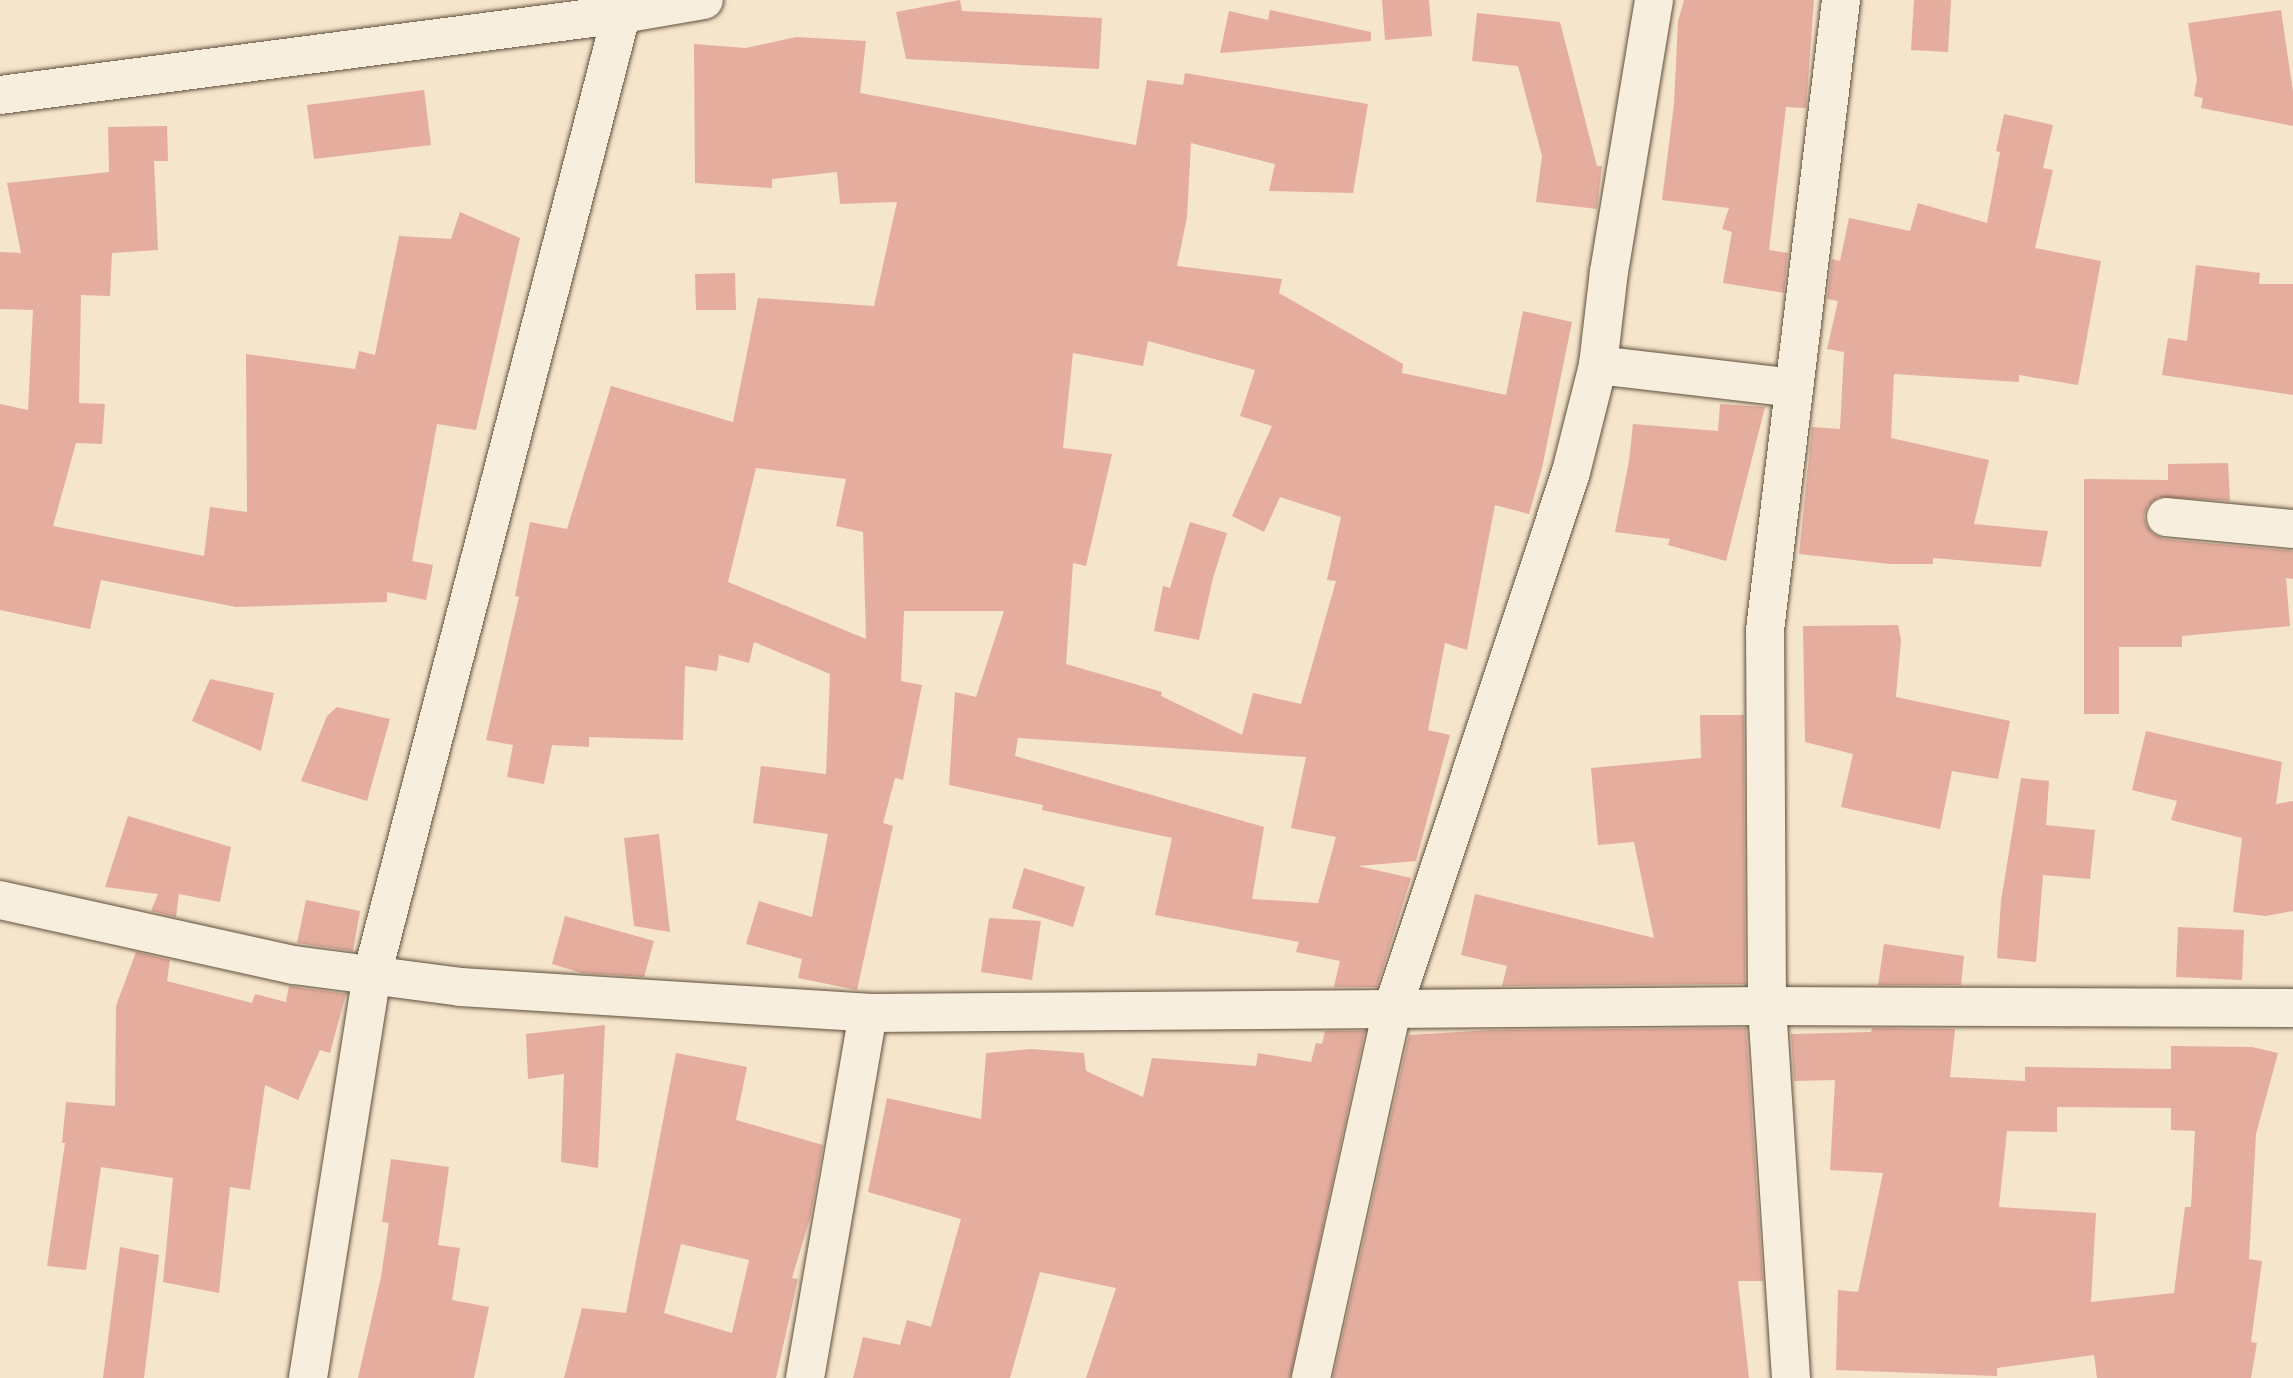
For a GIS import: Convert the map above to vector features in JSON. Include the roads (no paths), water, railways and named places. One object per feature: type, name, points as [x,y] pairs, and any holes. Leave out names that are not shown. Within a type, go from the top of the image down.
[{"type":"street","points":[[0,96],[624,7],[704,0]]},
{"type":"street","points":[[1311,1378],[1392,1011],[1571,472],[1598,365],[1609,272],[1654,0]]},
{"type":"street","points":[[1791,1378],[1767,1006],[1765,631],[1841,0]]},
{"type":"street","points":[[308,1378],[372,975],[624,7]]},
{"type":"street","points":[[1598,365],[1794,388]]},
{"type":"street","points":[[2166,517],[2293,529]]},
{"type":"street","points":[[0,900],[294,964],[460,987],[868,1013],[1767,1006],[2293,1007]]},
{"type":"street","points":[[805,1378],[868,1013]]}]
